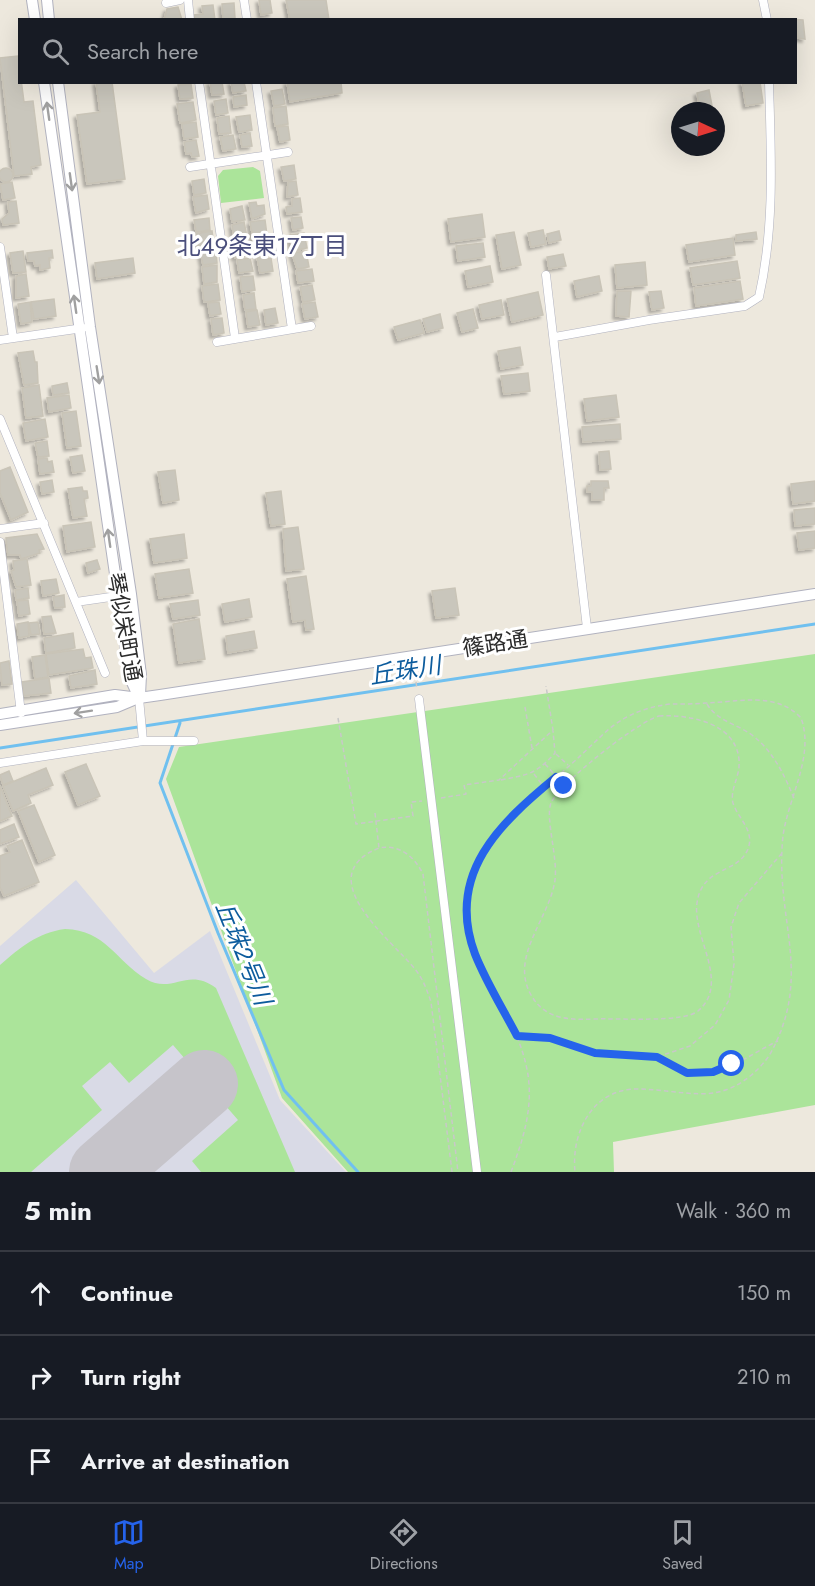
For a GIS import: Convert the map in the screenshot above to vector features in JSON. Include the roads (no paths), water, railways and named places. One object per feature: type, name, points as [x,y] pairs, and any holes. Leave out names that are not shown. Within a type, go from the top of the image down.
[{"type":"street","points":[[32,0],[35,18]]},
{"type":"street","points":[[46,0],[49,18]]},
{"type":"street","points":[[166,3],[180,0]]},
{"type":"street","points":[[188,0],[190,18]]},
{"type":"street","points":[[244,0],[247,18]]},
{"type":"street","points":[[763,0],[767,18]]},
{"type":"street","name":"琴似栄町通","points":[[44,84],[130,678],[139,698]]},
{"type":"street","name":"琴似栄町通","points":[[58,84],[90,327],[131,594],[141,675],[139,698]]},
{"type":"street","points":[[199,84],[235,338]]},
{"type":"street","points":[[256,84],[292,328]]},
{"type":"street","points":[[555,337],[745,306],[759,297],[767,262],[772,193],[770,84]]},
{"type":"street","points":[[190,167],[288,152]]},
{"type":"street","points":[[0,247],[13,338]]},
{"type":"street","points":[[546,275],[587,628]]},
{"type":"street","points":[[217,342],[311,326]]},
{"type":"street","points":[[0,340],[90,327]]},
{"type":"street","points":[[0,419],[105,673]]},
{"type":"street","points":[[0,529],[44,523]]},
{"type":"street","points":[[0,542],[22,722]]},
{"type":"street","points":[[76,602],[131,594]]},
{"type":"street","name":"篠路通","points":[[0,725],[117,707],[139,698],[815,594]]},
{"type":"street","name":"篠路通","points":[[0,714],[115,695],[139,698]]},
{"type":"street","points":[[139,698],[143,739]]},
{"type":"street","points":[[419,699],[477,1172]]},
{"type":"street","points":[[0,763],[143,739],[194,741]]},
{"type":"waterway","name":"丘珠川","points":[[0,748],[815,624]]},
{"type":"waterway","name":"丘珠２号川","points":[[180,723],[160,783],[218,933],[284,1090],[358,1172]]},
{"type":"district","name":"北49条東17丁目","points":[[262,245]]}]
